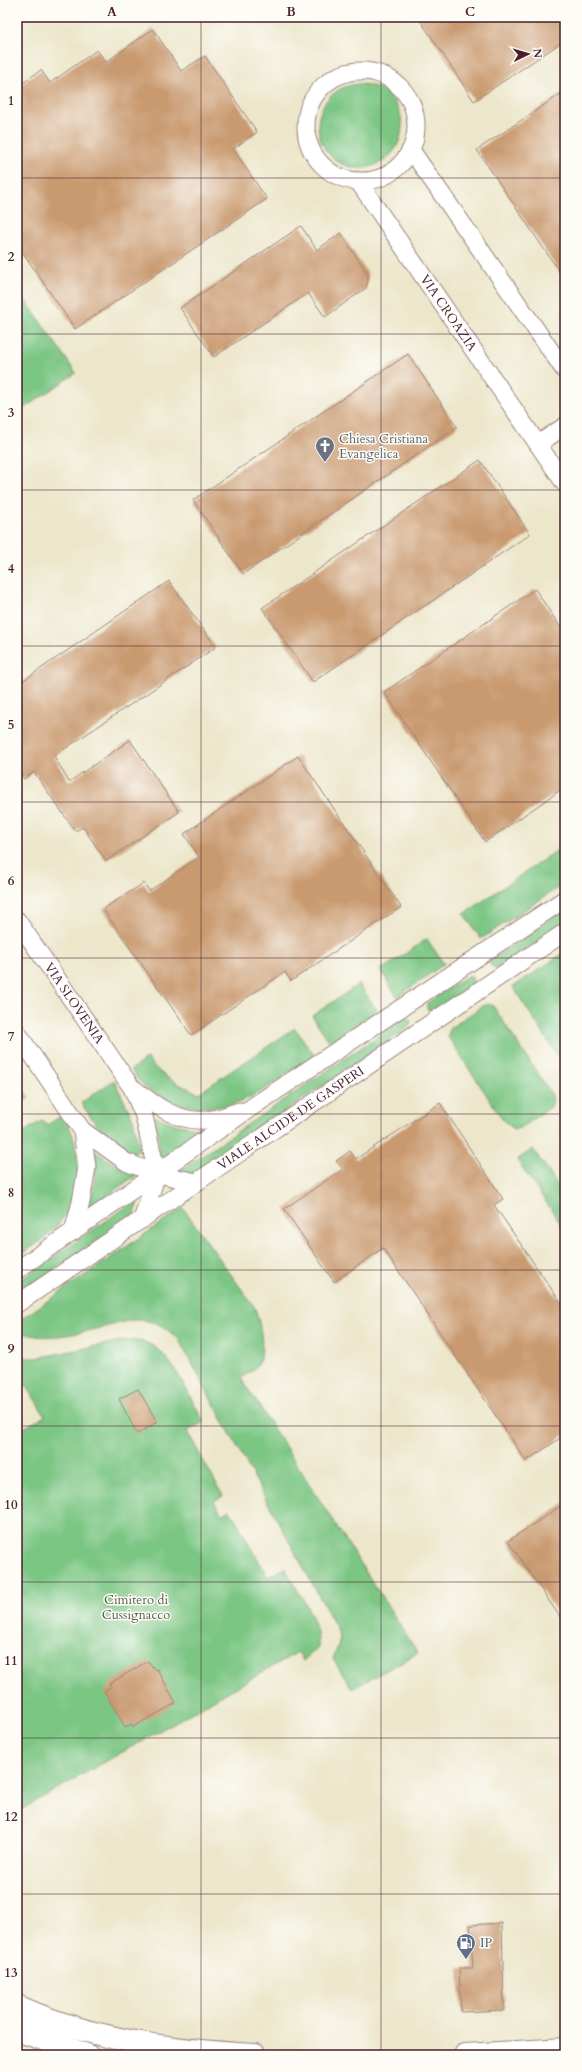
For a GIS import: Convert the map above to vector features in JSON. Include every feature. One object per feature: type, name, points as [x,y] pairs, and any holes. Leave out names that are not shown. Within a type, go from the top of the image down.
[{"type":"main road","points":[[17,2006],[62,2024],[144,2045],[189,2051],[255,2055]]},
{"type":"main road","points":[[17,2030],[87,2055]]},
{"type":"main road","points":[[465,2055],[565,2049]]},
{"type":"street","points":[[366,70],[383,75],[398,84],[409,98],[415,115],[416,133],[411,150],[402,163],[389,173],[374,180],[358,181],[341,178],[326,169],[314,156],[307,139],[305,122],[310,104],[319,89],[332,78],[348,71],[366,70]]},
{"type":"street","points":[[411,150],[565,371]]},
{"type":"street","name":"VIA CROAZIA","points":[[358,181],[565,484]]},
{"type":"street","points":[[538,444],[565,426]]},
{"type":"street","points":[[17,1270],[252,1107],[565,899]]},
{"type":"street","name":"VIA SLOVENIA","points":[[17,920],[132,1088],[144,1116],[157,1174]]},
{"type":"street","name":"VIALE ALCIDE DE GASPERI","points":[[17,1304],[565,932]]},
{"type":"street","points":[[17,1032],[82,1130],[126,1162],[157,1174],[197,1182]]},
{"type":"street","name":"VIA SLOVENIA","points":[[132,1088],[149,1102],[167,1112],[187,1118],[206,1120],[252,1107]]},
{"type":"street","points":[[73,1232],[81,1202],[87,1167],[82,1130]]},
{"type":"street","points":[[142,1220],[157,1174]]},
{"type":"green space","points":[[360,84],[368,85],[383,91],[395,103],[401,118],[401,134],[395,149],[383,161],[368,167],[360,168],[352,167],[337,161],[325,149],[319,134],[318,126],[319,118],[325,103],[337,91],[352,85]]},
{"type":"green space","points":[[17,288],[76,373],[17,413]]},
{"type":"green space","points":[[565,845],[565,883],[481,939],[464,914]]},
{"type":"green space","points":[[565,909],[565,922],[496,969],[490,965],[491,960]]},
{"type":"green space","points":[[427,939],[444,964],[397,997],[381,970]]},
{"type":"green space","points":[[565,952],[565,1067],[513,987]]},
{"type":"green space","points":[[466,977],[472,977],[473,985],[434,1012],[427,1009],[427,1003]]},
{"type":"green space","points":[[359,984],[377,1010],[330,1042],[312,1016]]},
{"type":"green space","points":[[489,1004],[493,1006],[552,1095],[553,1102],[551,1107],[520,1128],[514,1129],[503,1120],[448,1037],[450,1028],[483,1006]]},
{"type":"green space","points":[[408,1018],[411,1021],[409,1027],[193,1174],[178,1172],[403,1019]]},
{"type":"green space","points":[[295,1028],[314,1055],[264,1089],[235,1103],[208,1108],[181,1105],[156,1094],[142,1084],[131,1070],[147,1058],[152,1065],[170,1080],[199,1093]]},
{"type":"green space","points":[[114,1080],[133,1119],[139,1147],[136,1152],[130,1153],[122,1149],[108,1138],[96,1125],[81,1103]]},
{"type":"green space","points":[[17,1081],[29,1098],[17,1105]]},
{"type":"green space","points":[[63,1115],[70,1128],[77,1155],[77,1183],[73,1197],[68,1210],[56,1227],[40,1241],[17,1257],[17,1136],[43,1120],[47,1125]]},
{"type":"green space","points":[[154,1116],[178,1125],[205,1129],[160,1160],[158,1134]]},
{"type":"green space","points":[[533,1149],[565,1196],[565,1230],[517,1160]]},
{"type":"green space","points":[[95,1151],[120,1168],[138,1174],[87,1209],[92,1195],[94,1181]]},
{"type":"green space","points":[[138,1199],[135,1215],[17,1295],[17,1282]]},
{"type":"green space","points":[[183,1208],[255,1308],[262,1339],[261,1356],[254,1369],[241,1378],[418,1653],[352,1689],[333,1659],[340,1640],[337,1629],[179,1340],[164,1327],[153,1322],[140,1320],[133,1320],[73,1334],[57,1336],[28,1334],[17,1329],[17,1322]]},
{"type":"green space","name":"Cimitero di Cussignacco","points":[[122,1341],[141,1341],[156,1348],[180,1377],[204,1422],[187,1431],[223,1496],[214,1501],[222,1515],[230,1510],[268,1577],[285,1568],[312,1616],[318,1637],[318,1647],[303,1661],[298,1652],[17,1812],[17,1432],[45,1416],[17,1370],[17,1354],[28,1358],[36,1358]]},
{"type":"building","points":[[418,17],[565,17],[565,40],[474,101]]},
{"type":"building","points":[[153,29],[181,71],[205,56],[257,132],[233,149],[267,199],[75,329],[17,244],[17,87],[41,70],[50,83],[97,50],[106,62]]},
{"type":"building","points":[[565,91],[565,280],[477,150]]},
{"type":"building","points":[[301,226],[317,250],[341,233],[368,274],[366,288],[325,317],[308,293],[214,357],[180,308]]},
{"type":"building","name":"Chiesa Cristiana Evangelica","points":[[408,354],[457,427],[243,574],[193,500]]},
{"type":"building","points":[[480,460],[530,534],[313,682],[262,608]]},
{"type":"building","points":[[169,581],[216,647],[54,756],[69,782],[130,740],[179,812],[106,861],[83,827],[75,831],[34,772],[24,779],[17,767],[17,685]]},
{"type":"building","points":[[535,589],[565,634],[565,787],[485,842],[384,692]]},
{"type":"building","points":[[298,756],[401,907],[291,981],[285,972],[191,1035],[103,909],[144,883],[149,891],[199,857],[184,834]]},
{"type":"building","points":[[440,1103],[503,1199],[494,1205],[565,1309],[565,1435],[526,1461],[383,1248],[334,1282],[284,1209],[343,1169],[336,1161],[350,1151],[356,1159]]},
{"type":"building","points":[[138,1389],[157,1422],[137,1434],[119,1399]]},
{"type":"building","points":[[565,1503],[565,1624],[508,1541]]},
{"type":"building","points":[[148,1661],[155,1670],[157,1669],[176,1703],[133,1727],[132,1724],[125,1727],[104,1691],[111,1687],[109,1684]]},
{"type":"building","points":[[502,1923],[504,2010],[461,2012],[459,1968],[473,1968],[470,1925]]},
{"type":"place","name":"Chiesa Cristiana Evangelica","points":[[325,463]]},
{"type":"place","name":"IP","points":[[466,1960]]}]
